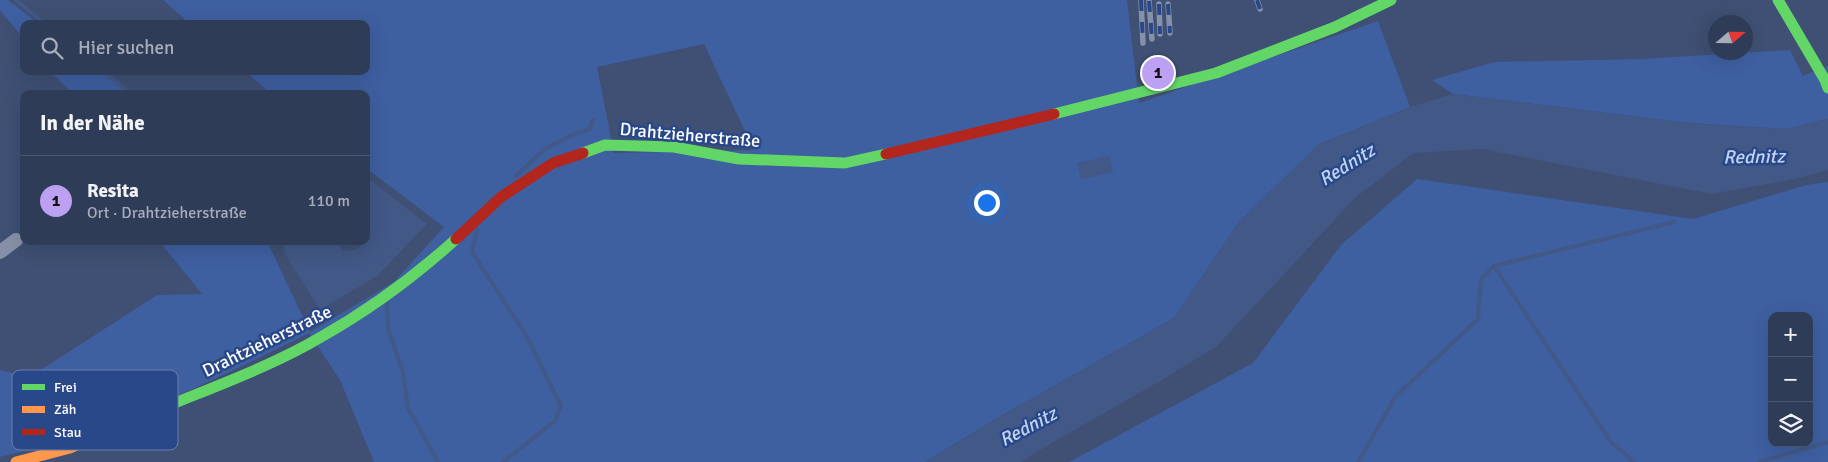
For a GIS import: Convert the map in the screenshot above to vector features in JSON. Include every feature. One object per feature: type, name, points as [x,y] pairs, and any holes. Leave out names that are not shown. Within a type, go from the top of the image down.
[{"type":"street","name":"Drahtzieherstraße","points":[[178,402],[262,366],[320,338],[364,310],[430,262],[501,197],[553,163],[605,145],[674,147],[738,159],[845,163],[999,128],[1216,73],[1335,27],[1391,0]]},
{"type":"street","points":[[1778,0],[1828,88]]},
{"type":"street","points":[[0,252],[16,240]]},
{"type":"street","name":"Drahtzieherstraße","points":[[16,462],[62,450]]},
{"type":"shaded area","points":[[0,0],[8,0],[34,20],[20,20],[20,34],[0,10]]},
{"type":"shaded area","points":[[163,0],[1127,0],[1139,103],[1378,21],[1410,107],[1319,144],[1239,222],[1174,318],[994,420],[925,462],[374,462],[340,380],[309,333],[178,395],[178,370],[41,370],[157,295],[202,294],[162,245],[269,245],[310,332],[394,282],[444,227],[370,171],[370,90],[266,90],[250,75],[370,75],[370,20],[186,20]],"holes":[[[704,44],[754,150],[614,153],[597,67]]]},
{"type":"shaded area","points":[[1790,50],[1803,76],[1828,66],[1828,119],[1786,129],[1688,123],[1453,94],[1432,80],[1494,62],[1641,59],[1708,55],[1708,60],[1753,60],[1753,52]]},
{"type":"shaded area","points":[[54,75],[106,75],[125,90],[69,90]]},
{"type":"shaded area","points":[[1417,179],[1693,219],[1806,185],[1828,182],[1828,462],[1069,462],[1253,363],[1341,245]]},
{"type":"shaded area","points":[[0,370],[12,373],[12,450],[25,450],[0,457]]},
{"type":"water","name":"Rednitz","points":[[1453,94],[1688,123],[1786,129],[1828,119],[1828,170],[1795,179],[1712,194],[1482,149],[1413,153],[1355,198],[1217,346],[1021,462],[925,462],[994,420],[1174,318],[1239,222],[1319,144],[1410,107]]},
{"type":"water","points":[[1109,156],[1113,172],[1081,179],[1077,163]]},
{"type":"water","points":[[370,180],[427,224],[377,276],[320,310],[284,252],[285,245],[339,245],[342,251],[356,250],[362,245],[370,245]]},
{"type":"waterway","points":[[16,0],[40,20]]},
{"type":"waterway","points":[[108,75],[126,90]]},
{"type":"waterway","points":[[516,176],[545,149],[572,135],[590,129],[593,120]]},
{"type":"waterway","points":[[1358,462],[1396,396],[1478,319],[1481,279],[1494,266],[1674,222]]},
{"type":"waterway","points":[[477,230],[472,252],[526,335],[561,406],[555,421],[503,462]]},
{"type":"waterway","points":[[1494,266],[1611,442],[1634,462]]},
{"type":"waterway","points":[[387,301],[388,329],[403,372],[408,408],[438,462]]},
{"type":"waterway","points":[[1759,462],[1828,442]]},
{"type":"railway","points":[[1141,0],[1143,43]]},
{"type":"railway","points":[[1257,0],[1260,9]]},
{"type":"railway","points":[[1149,1],[1152,39]]},
{"type":"railway","points":[[1159,4],[1160,34]]},
{"type":"railway","points":[[1168,4],[1170,33]]},
{"type":"traffic: fast","points":[[1054,114],[1216,73],[1335,27],[1391,0]]},
{"type":"traffic: fast","points":[[1778,0],[1828,88]]},
{"type":"traffic: fast","points":[[583,153],[605,145],[674,147],[739,159],[845,163],[886,154]]},
{"type":"traffic: fast","points":[[178,402],[264,366],[303,347],[357,316],[391,292],[456,239]]},
{"type":"traffic: slow","points":[[16,462],[62,450]]},
{"type":"traffic: jam","points":[[886,154],[1054,114]]},
{"type":"traffic: jam","points":[[456,239],[501,197],[553,163],[583,153]]},
{"type":"place","name":"Resita","points":[[1158,73]]}]
